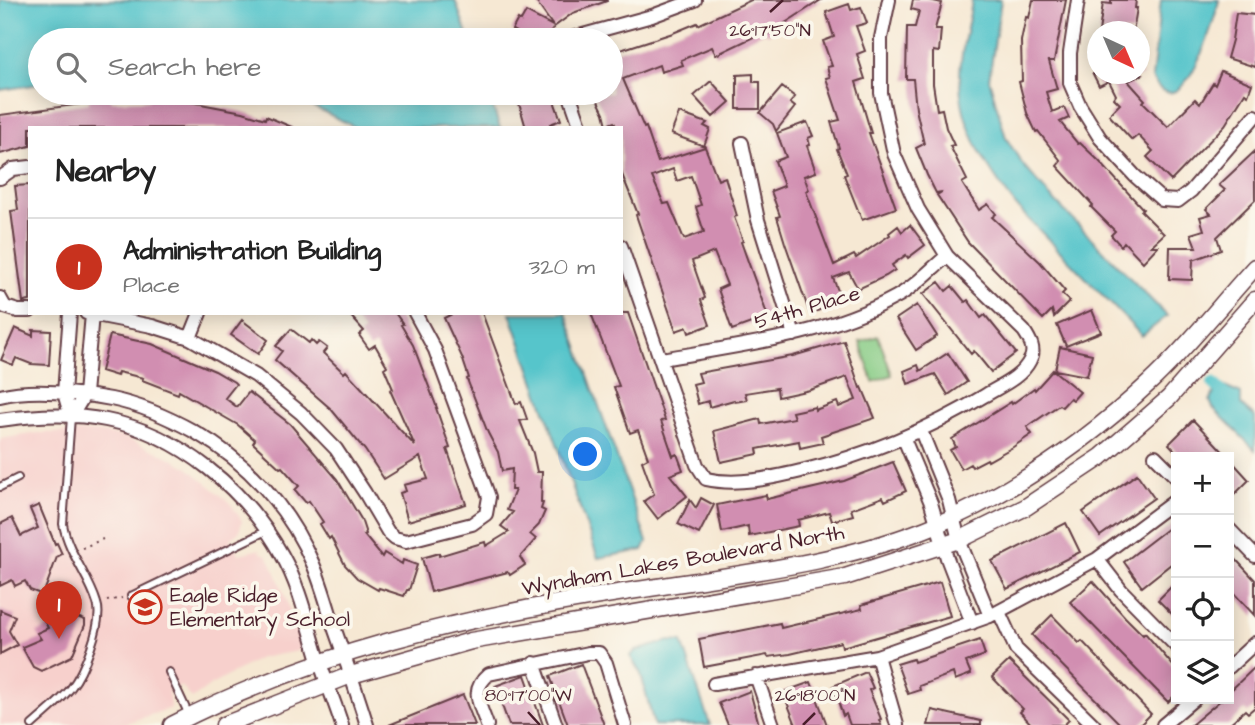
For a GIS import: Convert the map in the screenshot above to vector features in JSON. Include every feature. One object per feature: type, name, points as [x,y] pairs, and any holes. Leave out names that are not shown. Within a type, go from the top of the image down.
[{"type":"street","points":[[606,28],[652,16],[695,0]]},
{"type":"street","points":[[623,252],[697,465],[706,479],[725,483],[780,476],[846,460],[921,431],[1020,374],[1032,359],[1032,344],[1024,331],[947,256],[918,209],[894,154],[881,93],[881,38],[889,0]]},
{"type":"street","points":[[1078,0],[1070,53],[1070,83],[1100,138],[1135,176],[1162,200],[1178,201],[1191,191],[1252,123]]},
{"type":"street","points":[[573,105],[579,126]]},
{"type":"street","points":[[742,143],[758,220],[794,335]]},
{"type":"street","points":[[0,178],[13,169],[28,167]]},
{"type":"street","name":"54th Place","points":[[662,359],[794,335],[848,319],[898,296],[947,256]]},
{"type":"street","name":"Wyndham Lakes Boulevard North","points":[[172,725],[320,662],[438,626],[589,597],[836,558],[937,525],[1014,485],[1085,439],[1151,382],[1255,267]]},
{"type":"street","name":"Wyndham Lakes Boulevard North","points":[[224,725],[351,675],[471,641],[845,577],[959,540],[1026,508],[1101,457],[1169,398],[1255,300]]},
{"type":"street","points":[[3,302],[18,311],[28,311]]},
{"type":"street","points":[[70,315],[64,393],[71,417]]},
{"type":"street","points":[[71,417],[85,394],[92,315]]},
{"type":"street","points":[[97,315],[152,326],[190,338],[256,376],[301,413],[336,449],[388,532],[395,538],[406,541],[472,524],[486,514],[489,496],[435,350],[416,315]]},
{"type":"street","points":[[190,338],[199,315]]},
{"type":"street","points":[[68,334],[89,336]]},
{"type":"street","points":[[0,396],[85,394],[128,403],[153,411],[230,454],[279,505],[313,565],[368,725]]},
{"type":"street","points":[[0,420],[33,415],[105,419],[133,427],[191,456],[240,498],[282,555],[296,586],[342,725]]},
{"type":"street","points":[[921,431],[955,516],[959,540],[978,588],[1016,649],[1094,725]]},
{"type":"street","points":[[904,439],[931,502],[943,545],[972,623]]},
{"type":"street","points":[[1155,456],[1171,472]]},
{"type":"street","points":[[714,684],[877,656],[972,623],[1097,559],[1171,504]]},
{"type":"street","points":[[1234,535],[1255,556]]},
{"type":"street","points":[[1097,559],[1121,590],[1171,641]]},
{"type":"street","points":[[1234,662],[1255,643]]},
{"type":"street","points":[[487,725],[476,692],[479,682],[489,674],[588,653],[599,653],[606,663],[625,725]]},
{"type":"street","points":[[877,656],[897,725]]},
{"type":"street","points":[[534,663],[556,725]]},
{"type":"street","points":[[756,676],[773,725]]},
{"type":"street","points":[[1163,725],[1188,704]]},
{"type":"lane","points":[[32,725],[79,677],[98,625],[99,606],[67,539],[63,524],[71,417]]},
{"type":"lane","points":[[916,467],[933,459]]},
{"type":"lane","points":[[0,486],[18,478]]},
{"type":"lane","points":[[131,596],[266,531]]},
{"type":"lane","points":[[961,594],[978,588]]},
{"type":"lane","points":[[169,672],[190,716]]},
{"type":"path","points":[[79,550],[103,538]]},
{"type":"path","points":[[103,594],[107,601],[131,596]]},
{"type":"shaded area","name":"Eagle Ridge Elementary School","points":[[96,432],[121,436],[167,456],[187,467],[230,503],[242,521],[239,532],[230,539],[239,554],[261,549],[259,552],[267,555],[302,642],[301,648],[298,651],[260,658],[211,685],[192,699],[182,686],[168,692],[171,708],[120,725],[0,725],[0,439],[38,433]]},
{"type":"green space","points":[[878,336],[892,375],[873,382],[860,342]]},
{"type":"water","points":[[0,0],[455,0],[465,28],[28,28],[28,86],[0,90]]},
{"type":"water","points":[[972,0],[1001,0],[989,79],[1006,138],[1023,165],[1049,195],[1167,316],[1142,336],[1016,206],[986,163],[970,131],[961,97],[961,60]]},
{"type":"water","points":[[1161,0],[1219,0],[1195,66],[1185,82],[1175,91],[1163,91],[1152,78]]},
{"type":"water","points":[[310,105],[492,105],[499,126],[353,126]]},
{"type":"water","points":[[511,315],[567,315],[647,542],[643,550],[598,558]]},
{"type":"water","points":[[1222,386],[1241,394],[1241,405],[1255,417],[1255,450],[1213,408],[1210,401],[1215,391]]},
{"type":"water","points":[[669,641],[682,642],[710,725],[654,725],[641,674],[630,656],[636,651]]},
{"type":"building","points":[[535,0],[607,0],[573,13],[553,28],[513,28],[526,12],[553,26]]},
{"type":"building","points":[[751,0],[821,0],[768,34],[766,31],[716,55],[712,47],[681,60],[683,65],[661,72],[659,65],[623,79],[623,49],[697,23],[698,25]]},
{"type":"building","points":[[913,0],[942,3],[935,29],[941,29],[939,52],[933,51],[933,84],[937,110],[942,109],[946,128],[954,145],[950,146],[967,180],[962,183],[979,210],[988,204],[996,214],[992,217],[1040,262],[1065,291],[1062,294],[1070,301],[1054,317],[1052,310],[1043,319],[968,242],[937,195],[942,192],[936,193],[927,175],[916,148],[924,144],[913,79],[906,79],[907,27],[915,27],[919,11],[911,9]]},
{"type":"building","points":[[1033,0],[1066,0],[1054,61],[1049,61],[1057,89],[1046,92],[1052,112],[1064,107],[1069,118],[1060,122],[1078,144],[1099,161],[1164,234],[1151,246],[1158,246],[1143,262],[1124,242],[1121,246],[1111,235],[1115,231],[1057,166],[1061,161],[1038,131],[1036,132],[1027,113],[1019,82],[1022,81],[1021,41]]},
{"type":"building","points":[[1111,0],[1136,0],[1135,21],[1101,21],[1103,3],[1111,4]]},
{"type":"building","points":[[849,4],[851,10],[861,7],[867,23],[856,26],[865,51],[857,54],[865,79],[856,82],[869,133],[896,208],[862,220],[844,175],[847,174],[837,149],[839,148],[831,122],[840,120],[826,78],[830,77],[827,67],[832,66],[823,41],[834,37],[826,12]]},
{"type":"building","points":[[1236,13],[1255,15],[1255,67],[1227,58]]},
{"type":"building","points":[[1221,71],[1252,84],[1248,95],[1245,93],[1225,125],[1171,181],[1147,157],[1153,151],[1138,135],[1132,140],[1109,115],[1120,104],[1114,98],[1116,95],[1110,84],[1131,84],[1145,100],[1143,102],[1168,127],[1195,99],[1200,104],[1213,83],[1215,85]]},
{"type":"building","points":[[753,74],[753,82],[760,82],[760,109],[737,109],[737,75]]},
{"type":"building","points":[[623,79],[644,128],[646,127],[658,162],[705,147],[718,180],[725,177],[737,216],[734,217],[743,241],[741,242],[768,317],[732,330],[718,289],[727,285],[714,252],[692,261],[705,298],[701,300],[710,325],[689,333],[687,327],[676,331],[636,215],[638,214],[623,177],[623,126],[616,126],[614,122],[607,125],[600,105],[623,105]],"holes":[[[673,169],[677,181],[691,176],[701,205],[696,207],[704,232],[684,239],[669,203],[664,204],[652,177]]]},
{"type":"building","points":[[711,81],[730,102],[713,117],[694,96]]},
{"type":"building","points":[[782,87],[795,97],[790,103],[795,107],[776,131],[773,124],[760,113]]},
{"type":"building","points":[[74,105],[206,105],[265,119],[266,116],[289,126],[28,126],[28,147],[0,154],[0,115]]},
{"type":"building","points":[[519,105],[555,105],[561,120],[550,126],[525,126]]},
{"type":"building","points":[[679,113],[707,123],[704,126],[710,129],[704,146],[671,134]]},
{"type":"building","points":[[807,122],[813,136],[808,138],[810,145],[807,146],[816,172],[804,176],[809,190],[806,191],[834,265],[854,255],[856,258],[890,235],[898,226],[902,232],[910,225],[925,245],[908,258],[906,255],[892,265],[895,270],[886,276],[858,289],[849,272],[833,278],[842,301],[810,314],[785,243],[777,217],[780,216],[771,191],[784,186],[775,161],[786,157],[777,133]]},
{"type":"building","points":[[1255,151],[1255,200],[1217,237],[1221,250],[1193,260],[1192,280],[1169,279],[1170,247],[1196,247],[1191,234],[1204,230],[1200,217],[1211,214],[1206,209],[1225,190],[1219,185]]},
{"type":"building","points":[[28,185],[28,301],[23,302],[11,211],[18,210],[15,186]]},
{"type":"building","points":[[939,282],[946,291],[952,286],[965,302],[968,300],[981,318],[985,315],[1016,353],[991,372],[974,351],[971,354],[923,294]]},
{"type":"building","points":[[917,305],[937,336],[916,350],[896,319]]},
{"type":"building","points":[[1092,310],[1101,332],[1066,346],[1057,325]]},
{"type":"building","points":[[628,313],[665,420],[661,421],[673,456],[677,454],[683,470],[670,475],[687,496],[658,519],[644,501],[654,494],[642,461],[648,458],[638,430],[630,433],[614,387],[619,386],[592,315]]},
{"type":"building","points":[[350,315],[396,315],[403,324],[401,325],[413,345],[437,408],[450,448],[447,449],[466,504],[408,521],[400,493],[406,491],[404,485],[428,479],[420,457],[384,479],[365,450],[331,409],[275,360],[282,351],[276,346],[291,329],[309,343],[311,340],[316,345],[319,342],[327,348],[323,353],[344,373],[346,371],[415,446],[390,390],[393,389],[384,368],[387,366],[375,345],[369,349],[359,335],[364,331]]},
{"type":"building","points":[[450,315],[483,315],[516,404],[521,402],[527,419],[520,421],[533,453],[537,472],[542,472],[541,509],[545,511],[539,525],[530,534],[536,539],[520,557],[525,565],[510,575],[508,572],[431,592],[422,558],[439,553],[439,556],[485,542],[486,546],[509,532],[501,526],[513,512],[507,510],[515,490],[511,490],[512,469],[502,471],[498,452],[467,379],[469,378],[462,357],[444,318]]},
{"type":"building","points":[[242,320],[268,340],[258,354],[231,335]]},
{"type":"building","points":[[15,328],[33,336],[33,330],[51,331],[49,365],[31,364],[16,358],[13,365],[1,360]]},
{"type":"building","points":[[110,335],[152,344],[215,371],[236,384],[225,398],[237,407],[249,392],[290,424],[337,479],[361,519],[366,534],[364,535],[382,557],[384,553],[402,564],[403,560],[417,565],[409,590],[404,596],[379,588],[378,590],[357,578],[345,565],[309,501],[306,503],[295,490],[299,486],[282,467],[253,443],[255,440],[238,425],[179,391],[178,394],[142,380],[143,378],[118,372],[117,376],[101,371]]},
{"type":"building","points":[[844,341],[860,388],[862,387],[875,418],[821,436],[823,443],[800,448],[799,441],[757,449],[758,454],[721,462],[714,431],[760,419],[761,424],[794,418],[792,412],[815,407],[815,410],[837,402],[839,407],[856,400],[847,377],[810,390],[778,397],[777,388],[745,393],[747,400],[734,400],[709,407],[708,401],[698,404],[693,384],[701,382],[698,373],[793,356]]},
{"type":"building","points":[[1060,347],[1092,354],[1087,376],[1055,370]]},
{"type":"building","points":[[948,353],[967,382],[948,395],[935,374],[908,384],[904,371],[918,365],[920,371]]},
{"type":"building","points":[[1053,370],[1080,392],[1073,400],[1070,398],[1062,407],[1059,405],[1027,427],[1032,434],[1013,447],[988,461],[987,459],[972,467],[970,464],[961,469],[950,450],[956,447],[952,439],[1034,388],[1035,390]]},
{"type":"building","points":[[1193,420],[1223,452],[1176,452],[1169,444]]},
{"type":"building","points":[[893,462],[906,491],[885,501],[883,497],[851,509],[853,515],[832,521],[829,512],[798,520],[799,526],[749,536],[748,526],[722,532],[717,505],[766,495],[767,499],[844,481]]},
{"type":"building","points":[[1234,464],[1249,480],[1234,495]]},
{"type":"building","points":[[1137,474],[1154,498],[1100,536],[1083,512]]},
{"type":"building","points":[[701,498],[714,505],[699,534],[678,524],[690,500],[696,508]]},
{"type":"building","points":[[39,505],[62,554],[57,557],[43,595],[30,590],[25,581],[15,586],[12,580],[0,586],[0,524],[12,518],[21,536],[38,528],[30,509]]},
{"type":"building","points":[[1066,523],[1080,552],[1007,589],[992,561]]},
{"type":"building","points":[[1171,526],[1171,564],[1142,587],[1124,562]]},
{"type":"building","points":[[1234,557],[1255,580],[1255,616],[1234,593]]},
{"type":"building","points":[[1093,581],[1171,663],[1171,699],[1168,702],[1070,602]]},
{"type":"building","points":[[940,582],[950,616],[842,647],[841,642],[790,654],[767,655],[704,667],[699,639],[780,623],[781,628],[862,609],[861,605]]},
{"type":"building","points":[[1171,587],[1171,613],[1158,600]]},
{"type":"building","points":[[49,607],[85,620],[85,625],[72,656],[41,671],[33,667],[22,647],[41,639],[37,633],[48,628],[44,620]]},
{"type":"building","points":[[0,610],[15,616],[9,631],[17,645],[0,654]]},
{"type":"building","points":[[1052,615],[1079,643],[1082,641],[1151,714],[1140,725],[1121,725],[1032,635]]},
{"type":"building","points":[[980,640],[985,655],[966,662],[971,674],[955,680],[953,673],[919,686],[920,690],[908,694],[897,664],[913,659],[914,662]]},
{"type":"building","points":[[1009,661],[1069,720],[1064,725],[1032,725],[1020,712],[1023,709],[992,677]]},
{"type":"building","points":[[581,664],[604,725],[568,725],[550,676]]},
{"type":"building","points":[[1255,667],[1255,707],[1248,713],[1245,710],[1228,725],[1191,725],[1216,704],[1234,704],[1234,687]]},
{"type":"building","points":[[866,672],[873,688],[869,690],[881,725],[850,725],[846,714],[843,716],[833,686]]},
{"type":"building","points":[[525,675],[543,725],[509,725],[495,686]]},
{"type":"building","points":[[811,682],[827,725],[796,725],[783,692]]},
{"type":"building","points":[[750,691],[759,725],[728,725],[719,703]]},
{"type":"building","points":[[463,695],[475,725],[389,725]]},
{"type":"building","points":[[932,710],[981,721],[981,725],[928,725]]},
{"type":"waterway","points":[[1213,383],[1230,400]]},
{"type":"place","name":"Eagle Ridge Elementary School","points":[[145,607]]},
{"type":"place","name":"Administration Building","points":[[59,639]]}]
